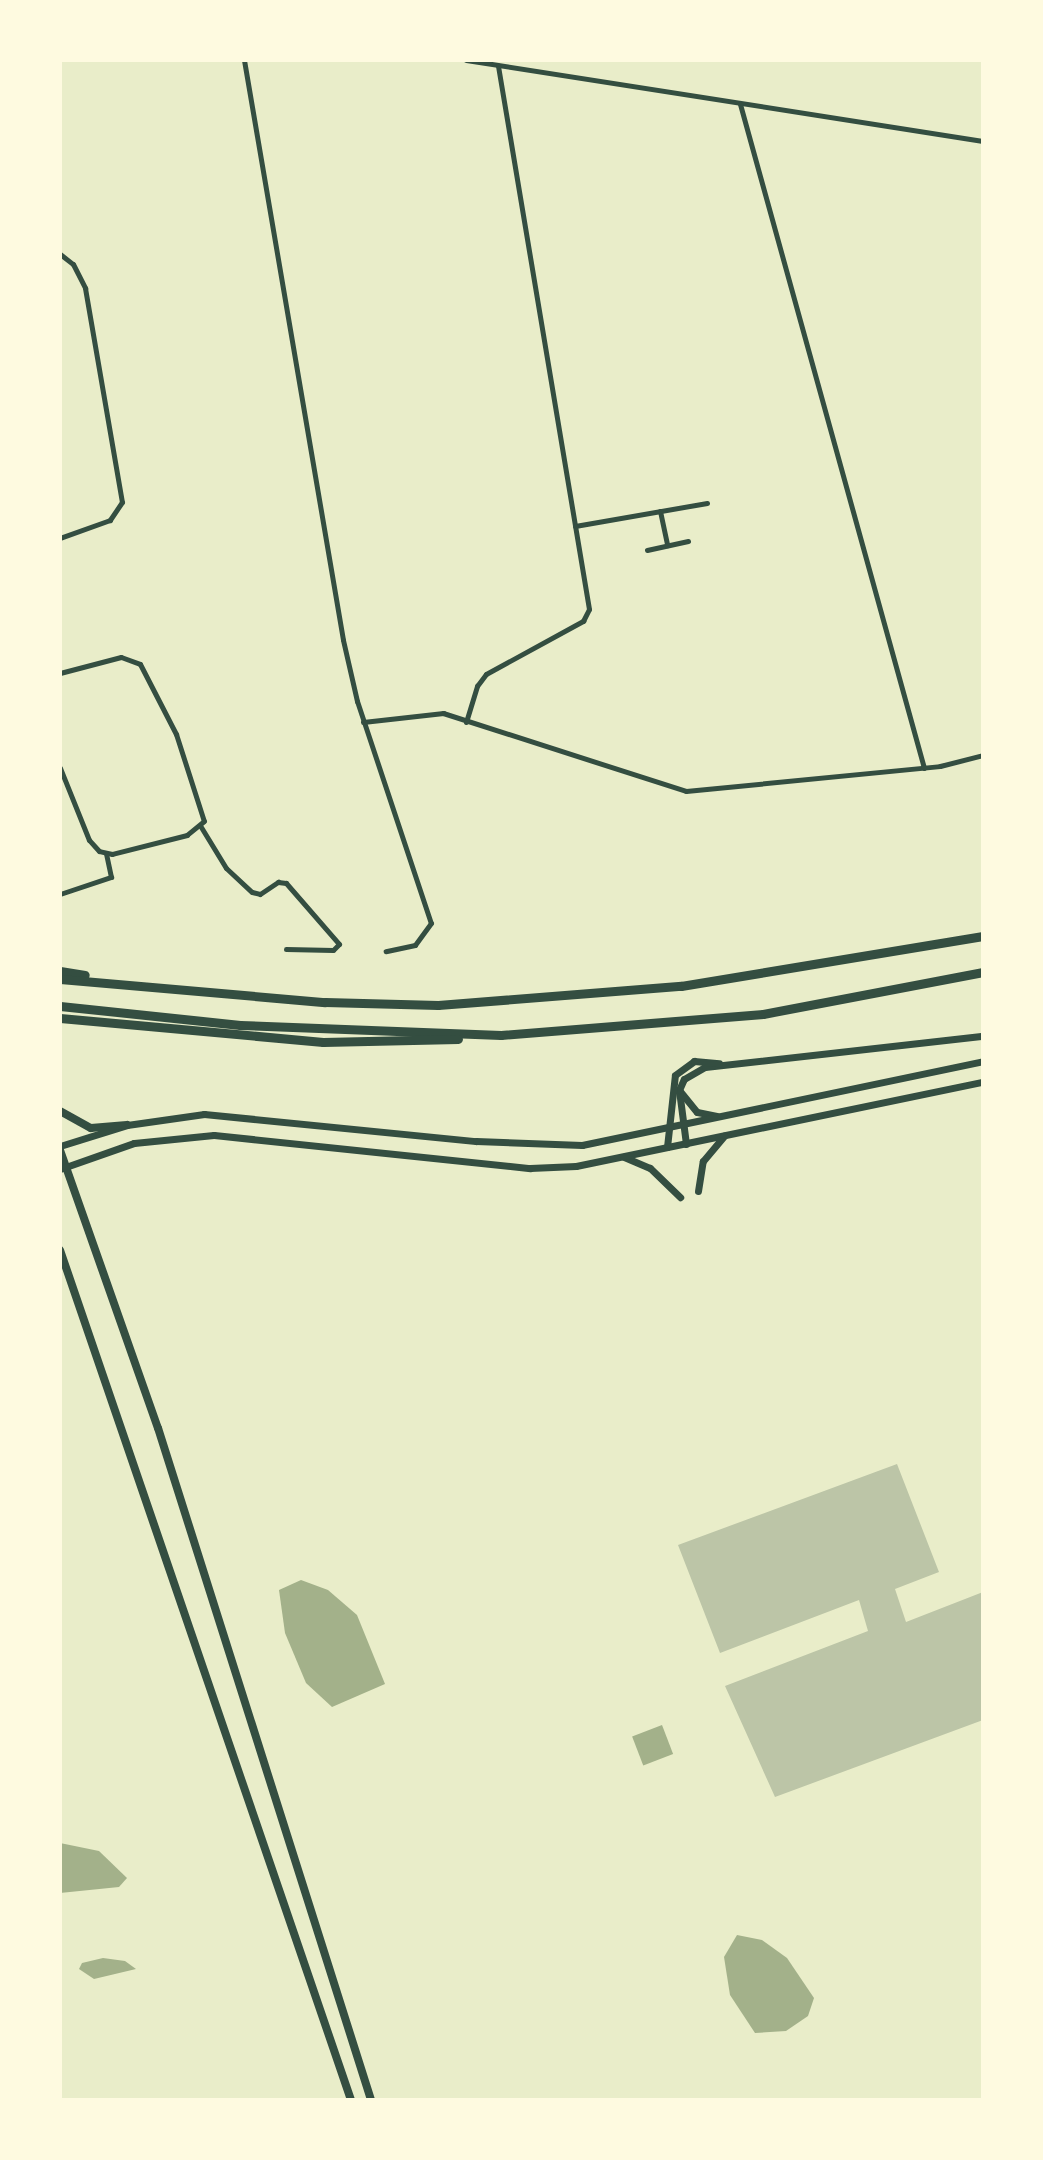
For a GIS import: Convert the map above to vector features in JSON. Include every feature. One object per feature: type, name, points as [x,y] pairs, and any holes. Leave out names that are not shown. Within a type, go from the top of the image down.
[{"type":"highway","points":[[60,979],[136,983],[325,1002],[438,1005],[540,1000],[681,986],[983,936]]},
{"type":"highway","points":[[60,971],[136,983]]},
{"type":"highway","points":[[60,1018],[323,1042],[415,1043],[763,1014],[983,972]]},
{"type":"highway","points":[[60,1006],[240,1025],[501,1035]]},
{"type":"main road","points":[[686,1144],[679,1090],[697,1070],[722,1064],[983,1036]]},
{"type":"main road","points":[[667,1147],[671,1087],[679,1070],[698,1060],[722,1064]]},
{"type":"main road","points":[[371,2100],[153,1413],[63,1168],[60,1148],[127,1125],[172,1116],[227,1115],[554,1146],[682,1126],[983,1061]]},
{"type":"main road","points":[[941,1070],[944,1090]]},
{"type":"main road","points":[[63,1168],[134,1143],[200,1135],[530,1168],[622,1157],[983,1082]]},
{"type":"main road","points":[[679,1090],[699,1113],[725,1116]]},
{"type":"main road","points":[[60,1111],[87,1127],[127,1125]]},
{"type":"main road","points":[[698,1191],[703,1161],[726,1135]]},
{"type":"main road","points":[[622,1157],[650,1168],[680,1197]]},
{"type":"main road","points":[[60,1250],[351,2100]]},
{"type":"street","points":[[244,60],[337,610],[363,722],[431,923],[415,945],[386,951]]},
{"type":"street","points":[[466,60],[498,66],[522,64],[740,104],[983,141]]},
{"type":"street","points":[[466,722],[473,695],[486,674],[583,621],[588,601],[498,66]]},
{"type":"street","points":[[740,104],[924,768]]},
{"type":"street","points":[[60,254],[73,264],[85,288],[122,502],[110,520],[60,538]]},
{"type":"street","points":[[575,526],[707,503]]},
{"type":"street","points":[[660,511],[667,545]]},
{"type":"street","points":[[647,550],[688,541]]},
{"type":"street","points":[[60,673],[121,657],[140,664],[176,734],[202,811],[201,827],[226,868],[252,892],[263,893],[280,881],[289,885],[339,944],[333,950],[286,949]]},
{"type":"street","points":[[363,722],[433,712],[686,791],[924,768],[983,755]]},
{"type":"street","points":[[60,768],[90,843],[102,853],[111,877],[60,894]]},
{"type":"street","points":[[102,853],[201,827]]},
{"type":"shaded area","points":[[301,1580],[328,1590],[357,1615],[385,1684],[332,1707],[306,1683],[285,1633],[279,1590]]},
{"type":"shaded area","points":[[662,1725],[673,1754],[643,1765],[632,1736]]},
{"type":"shaded area","points":[[60,1843],[99,1851],[127,1878],[119,1887],[60,1893]]},
{"type":"shaded area","points":[[737,1935],[762,1940],[787,1958],[814,1998],[808,2016],[786,2031],[755,2033],[730,1995],[724,1957]]},
{"type":"shaded area","points":[[103,1958],[125,1961],[136,1969],[94,1979],[79,1969],[82,1963]]},
{"type":"building","points":[[897,1464],[939,1572],[895,1589],[906,1622],[983,1592],[983,1720],[775,1797],[725,1686],[868,1631],[859,1600],[720,1653],[678,1545]]}]
